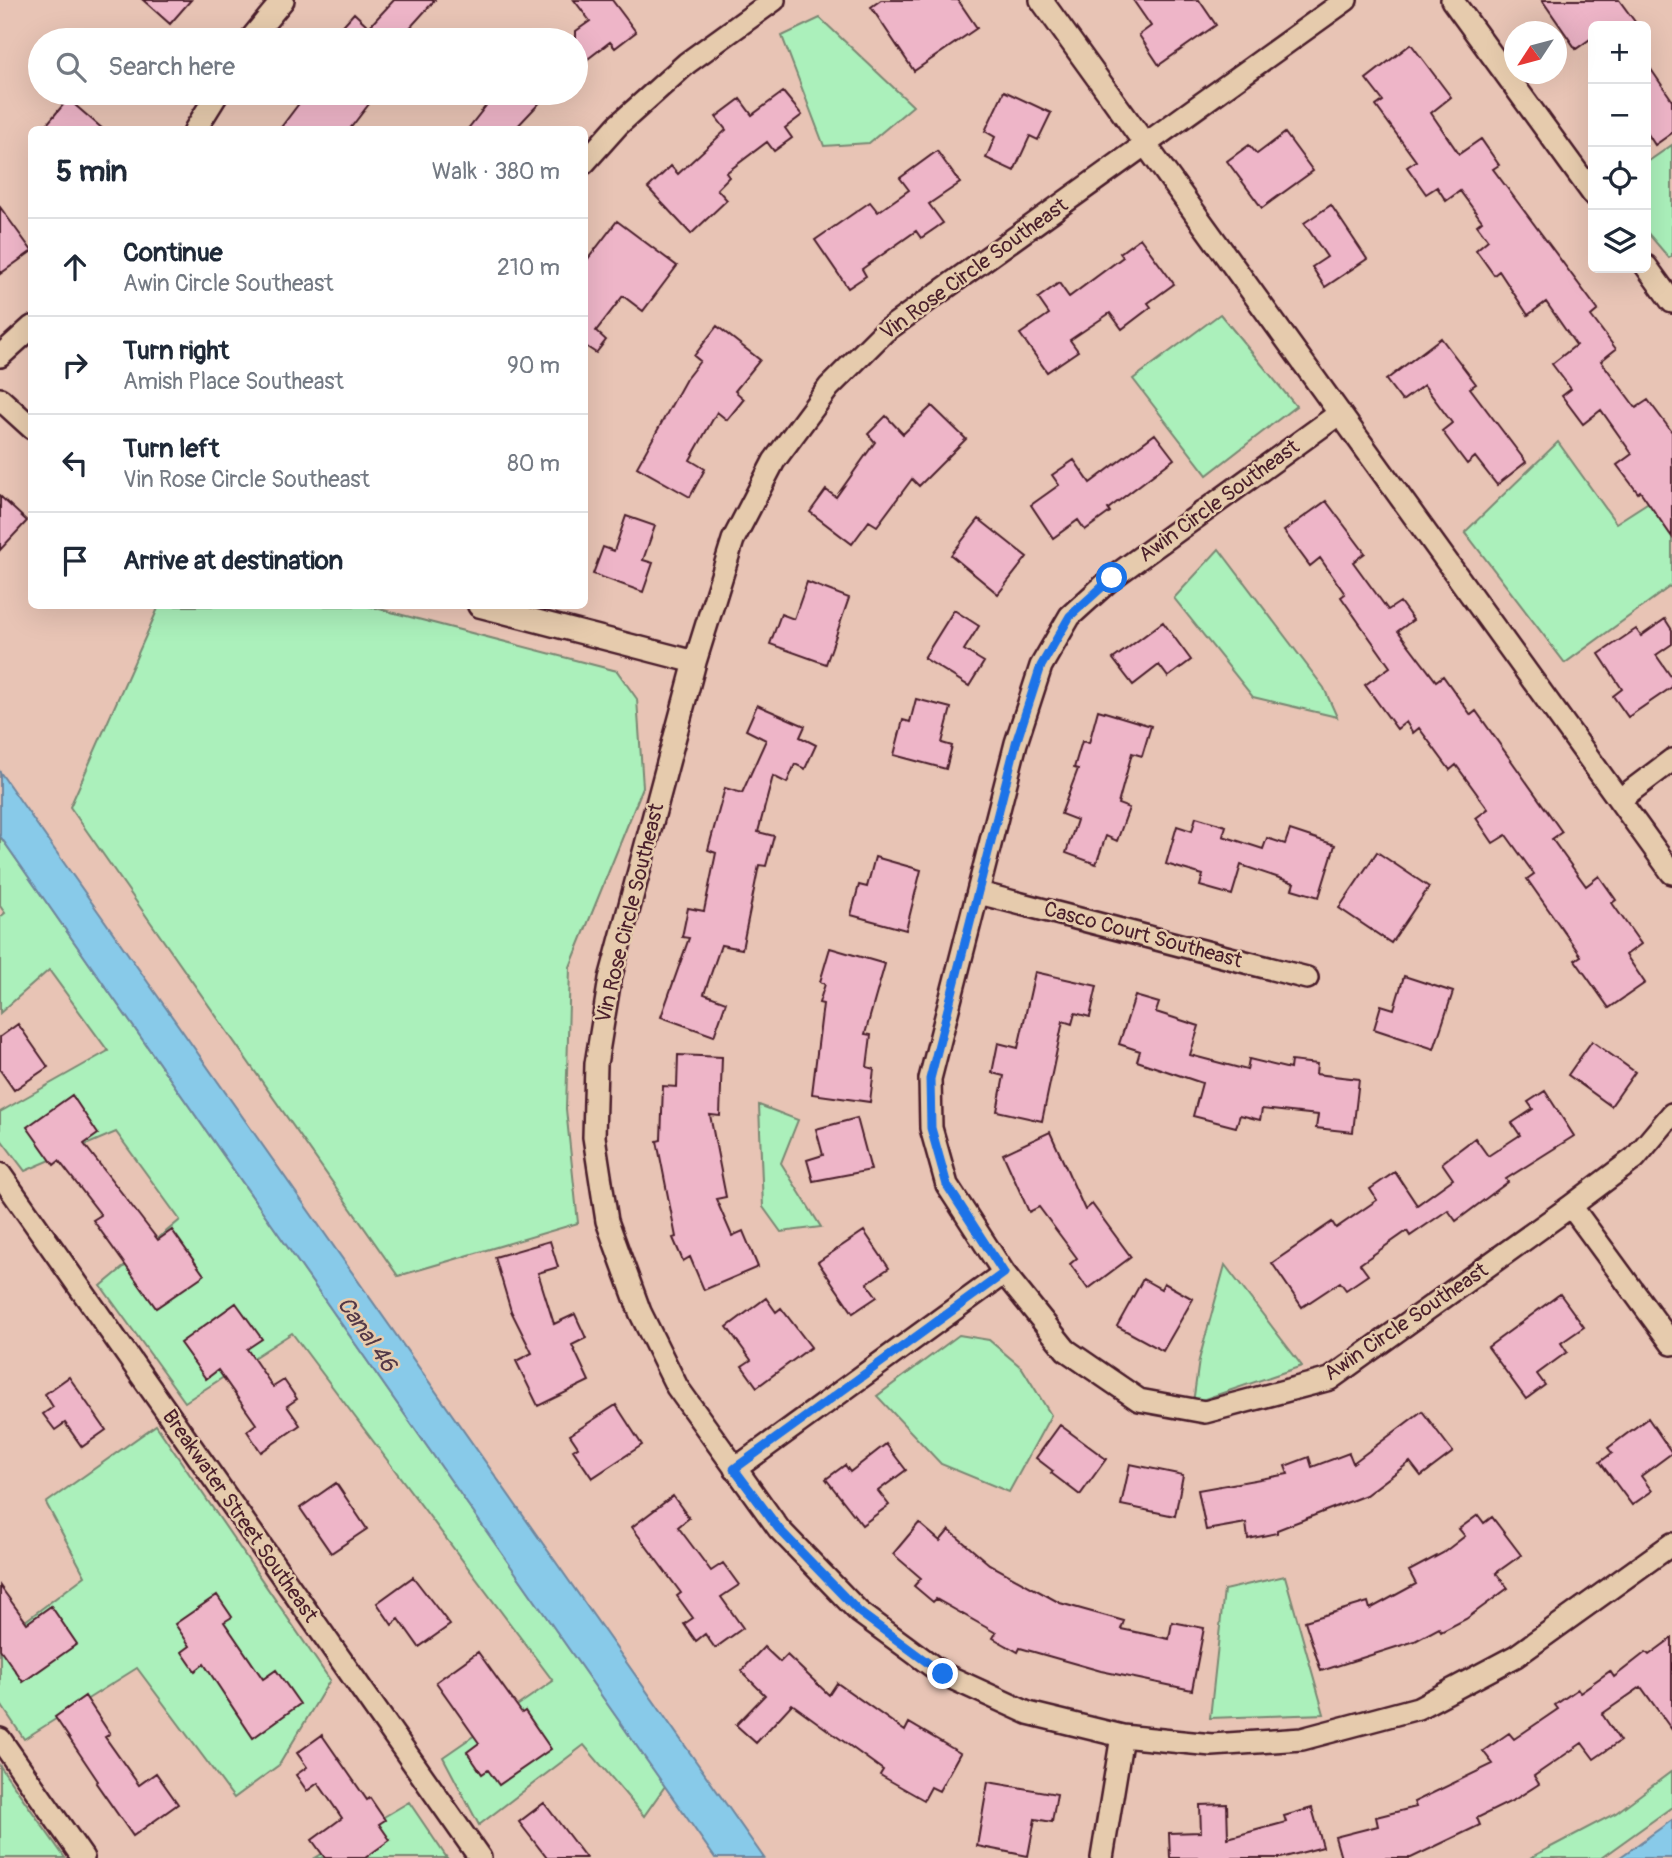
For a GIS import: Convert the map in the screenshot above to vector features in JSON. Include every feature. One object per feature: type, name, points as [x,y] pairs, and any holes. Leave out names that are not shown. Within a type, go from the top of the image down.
[{"type":"street","points":[[260,28],[283,0]]},
{"type":"street","points":[[588,159],[618,125],[687,63],[774,0]]},
{"type":"street","points":[[1041,0],[1672,873]]},
{"type":"street","name":"Vin Rose Circle Southeast","points":[[1346,0],[884,332],[829,387],[774,461],[733,540],[695,662],[610,979],[596,1064],[594,1137],[607,1221],[640,1312],[677,1387],[779,1529],[859,1612],[943,1674],[1028,1713],[1122,1736],[1212,1745],[1302,1739],[1418,1708],[1516,1656],[1672,1544]]},
{"type":"street","points":[[1452,0],[1588,187]]},
{"type":"street","points":[[197,126],[211,105]]},
{"type":"street","points":[[1651,273],[1672,302]]},
{"type":"street","points":[[0,356],[28,331]]},
{"type":"street","points":[[0,399],[28,424]]},
{"type":"street","name":"Awin Circle Southeast","points":[[1340,412],[1112,578],[1070,616],[1041,666],[1016,743],[930,1079],[931,1128],[947,1185],[1004,1273],[1066,1350],[1139,1400],[1205,1412],[1330,1379],[1634,1158],[1672,1114]]},
{"type":"street","points":[[491,609],[695,662]]},
{"type":"street","points":[[1619,800],[1672,760]]},
{"type":"street","name":"Casco Court Southeast","points":[[979,892],[1307,978]]},
{"type":"street","name":"Breakwater Street Southeast","points":[[0,1174],[480,1858]]},
{"type":"street","points":[[1571,1206],[1672,1344]]},
{"type":"street","points":[[734,1469],[1004,1273]]},
{"type":"street","points":[[1102,1858],[1122,1736]]},
{"type":"street","points":[[0,1739],[83,1858]]},
{"type":"green space","points":[[820,18],[913,106],[869,143],[824,146],[782,36]]},
{"type":"green space","points":[[1672,145],[1672,256],[1669,258],[1651,237],[1651,160]]},
{"type":"green space","points":[[1220,314],[1296,406],[1207,475],[1133,379]]},
{"type":"green space","points":[[1558,442],[1616,523],[1672,487],[1672,585],[1565,663],[1465,532]]},
{"type":"green space","points":[[1219,549],[1324,688],[1337,717],[1253,697],[1174,598]]},
{"type":"green space","points":[[158,609],[379,609],[617,671],[637,699],[643,787],[570,967],[566,1109],[578,1223],[398,1276],[70,807]]},
{"type":"green space","points":[[0,836],[665,1786],[644,1816],[584,1745],[479,1825],[443,1757],[553,1681],[292,1333],[185,1402],[101,1286],[180,1220],[116,1132],[25,1171],[0,1138],[0,1112],[108,1051],[49,970],[0,1013],[0,917],[5,913],[0,906]]},
{"type":"green space","points":[[759,1105],[798,1120],[781,1163],[821,1227],[781,1232],[763,1207]]},
{"type":"green space","points":[[1225,1265],[1302,1366],[1193,1403],[1199,1360]]},
{"type":"green space","points":[[959,1335],[989,1340],[1022,1368],[1051,1415],[1009,1492],[941,1464],[877,1396]]},
{"type":"green space","points":[[156,1425],[330,1680],[279,1765],[234,1798],[137,1668],[24,1739],[0,1703],[0,1640],[85,1576],[46,1503]]},
{"type":"green space","points":[[1285,1576],[1324,1714],[1210,1718],[1224,1590]]},
{"type":"green space","points":[[0,1766],[65,1858],[0,1858]]},
{"type":"green space","points":[[1672,1771],[1672,1807],[1601,1858],[1530,1858],[1616,1813]]},
{"type":"green space","points":[[409,1802],[447,1858],[315,1858]]},
{"type":"water","name":"Canal 46","points":[[0,772],[764,1858],[715,1858],[0,836]]},
{"type":"water","points":[[1672,1820],[1672,1858],[1619,1858]]},
{"type":"building","points":[[143,0],[191,0],[170,24]]},
{"type":"building","points":[[394,0],[435,0],[410,28],[341,28],[354,13],[369,27]]},
{"type":"building","points":[[574,0],[612,0],[636,32],[615,48],[610,42],[588,59],[588,28],[580,28],[590,21]]},
{"type":"building","points":[[881,0],[958,0],[977,28],[914,71],[871,7]]},
{"type":"building","points":[[1133,0],[1199,0],[1216,25],[1159,65],[1139,35],[1151,26]]},
{"type":"building","points":[[1542,0],[1619,0],[1634,21],[1588,21],[1588,41],[1576,49],[1567,36],[1567,21],[1557,21]]},
{"type":"building","points":[[1411,44],[1451,97],[1431,113],[1459,154],[1481,139],[1499,165],[1493,169],[1598,310],[1591,316],[1616,349],[1601,361],[1636,408],[1648,400],[1672,432],[1672,537],[1640,491],[1638,493],[1617,465],[1632,454],[1601,410],[1583,424],[1562,396],[1571,389],[1552,364],[1576,345],[1546,302],[1528,315],[1499,271],[1494,275],[1476,250],[1488,240],[1477,225],[1482,221],[1460,191],[1446,201],[1437,187],[1426,194],[1407,167],[1416,161],[1376,106],[1383,101],[1366,79]]},
{"type":"building","points":[[1651,69],[1672,100],[1672,133],[1655,145],[1651,139]]},
{"type":"building","points":[[1004,91],[1051,113],[1038,140],[1030,136],[1014,171],[986,158],[995,137],[985,131]]},
{"type":"building","points":[[783,92],[802,115],[785,128],[792,138],[774,151],[767,142],[726,173],[729,177],[717,189],[727,200],[691,234],[648,188],[671,166],[678,174],[726,130],[716,117],[740,99],[752,115]]},
{"type":"building","points":[[63,105],[75,105],[99,126],[45,126]]},
{"type":"building","points":[[298,105],[368,105],[352,126],[282,126]]},
{"type":"building","points":[[487,105],[538,105],[518,126],[470,126]]},
{"type":"building","points":[[1285,133],[1313,171],[1262,208],[1227,161],[1249,145],[1257,154]]},
{"type":"building","points":[[937,151],[960,183],[929,204],[943,223],[921,238],[916,231],[862,269],[866,276],[848,288],[815,240],[870,202],[878,212],[909,190],[900,178]]},
{"type":"building","points":[[1331,205],[1367,259],[1325,287],[1312,267],[1327,257],[1304,223]]},
{"type":"building","points":[[0,207],[28,246],[28,254],[0,274]]},
{"type":"building","points":[[617,221],[677,266],[643,311],[623,296],[596,331],[606,340],[596,353],[588,348],[588,259]]},
{"type":"building","points":[[1140,238],[1174,284],[1148,303],[1151,307],[1122,329],[1110,313],[1070,340],[1078,351],[1047,372],[1020,334],[1049,314],[1038,298],[1059,283],[1069,297],[1123,257],[1120,253]]},
{"type":"building","points":[[717,326],[760,360],[735,391],[744,399],[727,420],[717,412],[690,460],[705,469],[690,497],[637,467],[686,379],[700,361],[694,356]]},
{"type":"building","points":[[1441,338],[1476,384],[1470,388],[1526,462],[1497,485],[1475,457],[1467,464],[1442,431],[1452,423],[1424,385],[1402,401],[1386,380]]},
{"type":"building","points":[[932,406],[966,439],[919,486],[912,479],[877,526],[869,521],[852,544],[810,512],[826,490],[836,497],[875,442],[868,434],[886,416],[903,434]]},
{"type":"building","points":[[1155,434],[1174,459],[1085,530],[1078,520],[1053,538],[1031,505],[1059,485],[1052,475],[1074,460],[1090,483]]},
{"type":"building","points":[[0,496],[27,521],[0,550]]},
{"type":"building","points":[[1326,501],[1365,553],[1353,562],[1388,610],[1400,602],[1413,620],[1398,631],[1436,681],[1443,676],[1471,715],[1476,711],[1562,832],[1552,839],[1586,886],[1599,876],[1616,900],[1612,903],[1641,944],[1626,955],[1645,983],[1609,1008],[1575,960],[1581,956],[1527,879],[1534,874],[1506,835],[1493,843],[1476,818],[1488,809],[1456,765],[1450,770],[1419,728],[1413,733],[1406,722],[1397,729],[1365,685],[1390,667],[1341,597],[1345,594],[1320,558],[1310,566],[1284,531]]},
{"type":"building","points":[[626,516],[655,526],[643,560],[653,563],[643,592],[593,574],[603,547],[614,551]]},
{"type":"building","points":[[979,519],[1027,557],[998,594],[951,555]]},
{"type":"building","points":[[807,582],[849,598],[826,664],[770,644],[781,614],[794,619]]},
{"type":"building","points":[[954,610],[979,626],[964,650],[984,662],[969,686],[924,658]]},
{"type":"building","points":[[1665,619],[1672,630],[1672,644],[1656,655],[1672,678],[1672,687],[1628,717],[1613,696],[1622,689],[1599,654],[1636,629],[1641,636]]},
{"type":"building","points":[[1163,622],[1191,660],[1168,677],[1159,665],[1133,685],[1113,659]]},
{"type":"building","points":[[916,699],[951,708],[942,743],[952,746],[946,769],[894,755],[903,720],[910,722]]},
{"type":"building","points":[[757,705],[805,726],[800,737],[816,745],[805,769],[795,764],[787,783],[773,776],[758,832],[774,836],[766,866],[759,865],[742,949],[721,945],[704,994],[726,1002],[714,1036],[661,1017],[689,938],[682,937],[688,908],[704,911],[716,853],[708,850],[725,788],[742,793],[766,740],[746,730]]},
{"type":"building","points":[[1098,710],[1151,726],[1142,756],[1132,753],[1118,804],[1129,808],[1117,841],[1106,836],[1096,864],[1066,853],[1077,820],[1061,814],[1078,769],[1074,768],[1082,741],[1089,743]]},
{"type":"building","points":[[1196,817],[1226,826],[1223,836],[1263,849],[1267,838],[1285,844],[1290,830],[1335,845],[1319,897],[1292,889],[1294,883],[1241,865],[1232,895],[1200,886],[1203,875],[1166,864],[1177,826],[1192,831]]},
{"type":"building","points":[[1377,852],[1429,887],[1391,943],[1339,908]]},
{"type":"building","points":[[875,857],[921,870],[906,930],[851,915],[859,885],[867,887]]},
{"type":"building","points":[[830,948],[885,964],[865,1034],[871,1035],[867,1067],[874,1069],[870,1102],[812,1094],[823,1004],[819,1003],[825,984],[820,982]]},
{"type":"building","points":[[1035,972],[1097,986],[1090,1017],[1075,1013],[1072,1024],[1063,1021],[1042,1121],[997,1111],[1004,1076],[992,1073],[998,1043],[1018,1048]]},
{"type":"building","points":[[1404,976],[1453,992],[1434,1049],[1374,1029],[1381,1005],[1394,1009]]},
{"type":"building","points":[[1135,996],[1159,1003],[1156,1012],[1199,1026],[1190,1055],[1247,1070],[1249,1059],[1290,1069],[1291,1061],[1317,1064],[1316,1074],[1359,1079],[1353,1132],[1316,1128],[1318,1115],[1262,1109],[1260,1120],[1240,1115],[1236,1127],[1193,1116],[1202,1083],[1137,1061],[1140,1051],[1119,1044]]},
{"type":"building","points":[[18,1024],[48,1067],[14,1090],[0,1070],[0,1037]]},
{"type":"building","points":[[1592,1041],[1635,1072],[1611,1106],[1568,1075]]},
{"type":"building","points":[[678,1055],[722,1057],[720,1116],[710,1115],[726,1197],[716,1199],[732,1236],[743,1231],[758,1267],[704,1290],[690,1257],[683,1261],[673,1238],[676,1237],[657,1141],[661,1140],[663,1086],[677,1087]]},
{"type":"building","points":[[1545,1091],[1574,1136],[1506,1179],[1508,1182],[1456,1221],[1448,1210],[1410,1236],[1407,1231],[1360,1264],[1368,1275],[1346,1290],[1340,1282],[1302,1307],[1272,1263],[1332,1222],[1336,1228],[1377,1200],[1370,1189],[1395,1172],[1417,1205],[1453,1179],[1442,1163],[1475,1138],[1488,1156],[1520,1135],[1512,1123],[1533,1109],[1528,1102]]},
{"type":"building","points":[[72,1095],[98,1134],[84,1144],[158,1240],[172,1230],[204,1275],[156,1308],[93,1220],[101,1215],[59,1161],[54,1165],[27,1127]]},
{"type":"building","points":[[857,1118],[871,1170],[813,1181],[807,1160],[823,1155],[816,1129]]},
{"type":"building","points":[[1050,1132],[1085,1210],[1092,1204],[1131,1257],[1088,1289],[1070,1264],[1077,1258],[1039,1207],[1029,1212],[1003,1154]]},
{"type":"building","points":[[864,1231],[889,1268],[867,1283],[877,1297],[853,1313],[818,1262]]},
{"type":"building","points":[[550,1241],[558,1267],[538,1273],[554,1324],[575,1314],[586,1338],[572,1345],[589,1381],[538,1406],[516,1361],[532,1353],[511,1311],[495,1257]]},
{"type":"building","points":[[1143,1279],[1161,1289],[1164,1283],[1193,1299],[1163,1351],[1117,1326]]},
{"type":"building","points":[[1560,1294],[1584,1327],[1561,1343],[1567,1352],[1537,1374],[1545,1385],[1526,1399],[1488,1347]]},
{"type":"building","points":[[766,1298],[776,1312],[781,1308],[811,1347],[757,1387],[742,1366],[751,1360],[727,1327]]},
{"type":"building","points":[[236,1303],[262,1339],[247,1349],[273,1387],[284,1380],[297,1399],[287,1406],[300,1425],[261,1452],[247,1431],[256,1424],[218,1370],[206,1379],[180,1343]]},
{"type":"building","points":[[69,1377],[106,1430],[82,1447],[65,1423],[55,1430],[43,1414],[53,1407],[45,1394]]},
{"type":"building","points":[[616,1405],[642,1445],[592,1478],[573,1450],[578,1447],[570,1435]]},
{"type":"building","points":[[1422,1411],[1453,1452],[1421,1476],[1410,1462],[1366,1495],[1277,1530],[1277,1533],[1248,1539],[1246,1523],[1206,1530],[1198,1490],[1288,1474],[1285,1466],[1309,1457],[1312,1467],[1349,1453],[1353,1463]]},
{"type":"building","points":[[1648,1418],[1672,1453],[1641,1476],[1652,1491],[1632,1505],[1600,1462],[1612,1453],[1608,1448]]},
{"type":"building","points":[[1060,1425],[1106,1459],[1080,1495],[1036,1458]]},
{"type":"building","points":[[886,1444],[906,1470],[878,1491],[889,1505],[862,1525],[826,1479],[845,1465],[850,1472]]},
{"type":"building","points":[[1130,1464],[1183,1475],[1175,1516],[1121,1505]]},
{"type":"building","points":[[336,1483],[367,1529],[331,1553],[300,1508]]},
{"type":"building","points":[[673,1496],[689,1518],[678,1527],[711,1571],[723,1563],[739,1585],[721,1597],[743,1628],[715,1648],[705,1634],[696,1641],[684,1624],[693,1618],[677,1596],[681,1593],[632,1527]]},
{"type":"building","points":[[1478,1515],[1484,1523],[1492,1517],[1521,1555],[1496,1573],[1508,1588],[1466,1619],[1441,1632],[1439,1628],[1415,1641],[1321,1671],[1305,1621],[1368,1602],[1370,1609],[1416,1584],[1409,1571],[1443,1553],[1465,1536],[1459,1529]]},
{"type":"building","points":[[919,1523],[940,1541],[949,1530],[989,1564],[1060,1603],[1124,1621],[1121,1629],[1169,1639],[1172,1622],[1204,1628],[1192,1690],[1101,1671],[1020,1648],[1018,1652],[993,1638],[996,1633],[936,1599],[933,1602],[914,1586],[921,1578],[893,1554]]},
{"type":"building","points":[[413,1577],[450,1625],[419,1647],[399,1619],[392,1625],[377,1603]]},
{"type":"building","points":[[0,1586],[27,1623],[51,1606],[77,1644],[23,1682],[0,1649]]},
{"type":"building","points":[[217,1595],[232,1617],[224,1622],[263,1679],[276,1670],[300,1704],[253,1738],[204,1664],[195,1671],[182,1652],[190,1646],[175,1624]]},
{"type":"building","points":[[1672,1638],[1672,1730],[1641,1687],[1602,1714],[1620,1741],[1594,1759],[1582,1743],[1534,1776],[1539,1784],[1477,1818],[1480,1825],[1411,1858],[1341,1858],[1335,1837],[1378,1826],[1376,1817],[1416,1807],[1414,1802],[1493,1764],[1483,1751],[1509,1733],[1514,1739],[1558,1709],[1555,1705],[1578,1689],[1580,1692],[1610,1671],[1614,1677],[1646,1652],[1649,1655]]},
{"type":"building","points":[[764,1647],[780,1662],[787,1655],[829,1695],[837,1683],[905,1731],[909,1723],[960,1753],[939,1791],[931,1787],[924,1800],[880,1775],[883,1770],[792,1704],[756,1743],[736,1725],[765,1695],[741,1671]]},
{"type":"building","points":[[478,1652],[551,1749],[499,1785],[488,1770],[482,1774],[467,1752],[479,1743],[436,1682]]},
{"type":"building","points":[[85,1696],[110,1734],[105,1737],[139,1785],[156,1773],[178,1804],[133,1836],[55,1717]]},
{"type":"building","points":[[322,1735],[367,1800],[370,1798],[385,1820],[379,1824],[390,1840],[365,1858],[325,1858],[312,1840],[342,1818],[318,1783],[307,1791],[296,1775],[307,1767],[297,1753]]},
{"type":"building","points":[[988,1782],[1057,1794],[1052,1822],[1035,1819],[1028,1856],[977,1846]]},
{"type":"building","points":[[544,1803],[586,1858],[547,1858],[519,1822]]},
{"type":"building","points":[[1227,1804],[1228,1838],[1286,1822],[1284,1816],[1312,1808],[1323,1847],[1281,1858],[1170,1858],[1169,1833],[1201,1832],[1200,1805]]},
{"type":"route","points":[[943,1674],[859,1612],[779,1529],[734,1469],[1004,1273],[947,1185],[931,1128],[930,1079],[1016,743],[1041,666],[1070,616],[1112,578]]}]
